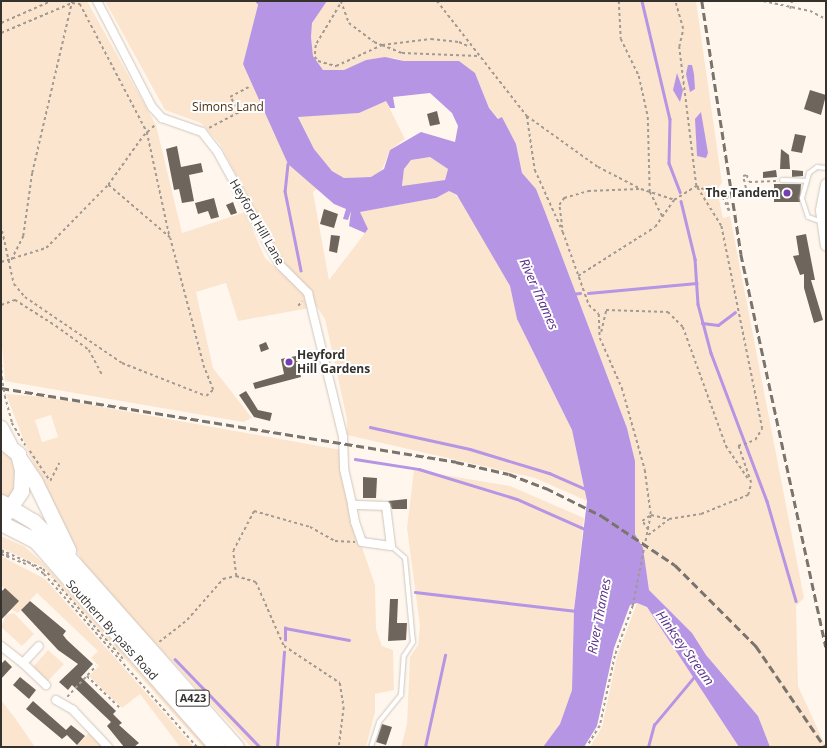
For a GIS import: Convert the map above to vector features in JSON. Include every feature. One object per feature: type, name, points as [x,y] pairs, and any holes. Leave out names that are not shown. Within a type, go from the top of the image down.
[{"type":"highway","name":"Southern By-pass Road","points":[[6,442],[35,482],[75,566]]},
{"type":"highway","points":[[5,508],[21,490],[21,461]]},
{"type":"highway","name":"Southern By-pass Road","points":[[5,508],[33,521],[150,649],[236,747]]},
{"type":"highway","name":"Southern By-pass Road","points":[[1,523],[35,540],[57,569],[217,747]]},
{"type":"highway","points":[[1,533],[27,544],[57,569]]},
{"type":"main road","points":[[1,428],[6,442]]},
{"type":"street","points":[[97,1],[152,107],[162,118],[202,132]]},
{"type":"street","name":"Heyford Hill Lane","points":[[202,132],[217,151],[280,265],[308,293],[343,437],[344,469],[362,542]]},
{"type":"street","points":[[826,184],[822,222],[826,245]]},
{"type":"street","points":[[352,505],[386,506],[391,546],[362,542]]},
{"type":"street","points":[[1,646],[23,663],[46,685]]},
{"type":"street","points":[[23,663],[39,646]]},
{"type":"street","points":[[59,701],[108,747]]},
{"type":"lane","points":[[822,222],[805,213],[805,181],[812,169],[826,168]]},
{"type":"lane","points":[[782,180],[805,181]]},
{"type":"lane","points":[[371,747],[379,722],[401,695],[404,656],[412,642],[405,558],[391,546]]},
{"type":"path","points":[[1,23],[51,1]]},
{"type":"path","points":[[341,1],[316,46],[315,57],[318,61],[336,66],[382,45],[431,39],[459,42],[471,48]]},
{"type":"path","points":[[436,1],[471,48],[527,116],[598,167],[641,189],[674,200]]},
{"type":"path","points":[[619,1],[621,40],[638,76],[648,117],[650,192],[663,217]]},
{"type":"path","points":[[648,530],[642,521],[651,515],[669,519],[689,518],[748,495],[751,483],[737,447],[751,442],[760,436],[762,429],[741,312],[734,295],[721,226],[696,186],[680,47],[683,29],[675,1]]},
{"type":"path","points":[[763,1],[790,9],[810,11],[826,19]]},
{"type":"path","points":[[790,9],[792,1]]},
{"type":"path","points":[[1,33],[72,2],[80,4],[147,132],[170,238],[204,368],[213,390],[206,396],[156,378],[94,347],[26,297],[14,284],[11,260],[1,225]]},
{"type":"path","points":[[11,260],[23,236],[32,173],[72,2]]},
{"type":"path","points":[[340,4],[349,23],[382,45],[402,53],[478,56]]},
{"type":"path","points":[[202,132],[239,112],[230,97],[249,87]]},
{"type":"path","points":[[527,116],[535,170],[563,232],[589,305],[599,314],[600,338],[622,388],[646,470],[651,515],[633,606],[615,656],[600,726],[587,747]]},
{"type":"path","points":[[1,262],[46,248],[108,185],[147,132],[162,118]]},
{"type":"path","points":[[696,186],[723,196],[729,211],[726,196],[747,194],[743,176],[747,175],[749,182],[782,180]]},
{"type":"path","points":[[108,185],[170,238]]},
{"type":"path","points":[[578,276],[655,227],[677,197],[696,186]]},
{"type":"path","points":[[563,232],[559,206],[564,198],[588,191],[641,189]]},
{"type":"path","points":[[1,305],[15,300],[56,326],[89,350],[103,376]]},
{"type":"path","points":[[600,338],[606,310],[668,312],[683,327],[726,446],[751,483]]},
{"type":"path","points":[[1,358],[5,396],[12,423],[50,481],[58,463]]},
{"type":"path","points":[[236,576],[233,551],[254,511],[310,528],[335,541],[362,542]]},
{"type":"path","points":[[648,536],[669,519]]},
{"type":"path","points":[[1,552],[12,559],[27,563],[44,574],[197,747]]},
{"type":"path","points":[[1,552],[46,571],[84,614]]},
{"type":"path","points":[[150,649],[187,620],[223,579],[236,576],[256,582],[263,591],[284,646],[340,683],[344,707],[339,747]]},
{"type":"path","points":[[59,701],[96,666]]},
{"type":"path","points":[[87,676],[119,707]]},
{"type":"green space","points":[[1,1],[87,1],[156,125],[182,233],[245,212],[265,258],[304,293],[310,308],[238,321],[226,283],[196,292],[213,368],[252,418],[243,422],[5,381],[1,334]]},
{"type":"green space","name":"Simons Land","points":[[105,1],[259,1],[243,64],[304,177],[317,189],[313,192],[329,280],[368,229],[360,212],[436,198],[449,191],[460,198],[510,286],[517,319],[572,430],[587,501],[535,478],[347,435],[347,419],[325,319],[297,277],[283,264],[220,144],[201,123],[165,110]]},
{"type":"green space","points":[[327,1],[696,1],[722,183],[717,190],[723,218],[730,216],[804,598],[796,606],[798,686],[826,747],[770,747],[758,716],[706,655],[692,633],[649,590],[643,549],[635,534],[635,461],[627,428],[547,217],[522,173],[516,144],[502,117],[499,119],[489,108],[475,73],[440,61],[404,61],[395,58],[366,60],[344,70],[323,70],[313,56],[311,37],[312,23]]},
{"type":"green space","points":[[386,101],[405,139],[390,150],[380,175],[371,177],[344,178],[332,171],[314,149],[298,116],[359,113]]},
{"type":"green space","points":[[430,157],[448,169],[445,180],[402,187],[404,169],[411,160]]},
{"type":"green space","points":[[6,394],[46,397],[341,450],[352,518],[375,585],[376,629],[382,646],[393,650],[394,690],[375,694],[375,712],[366,747],[251,747],[85,567],[28,452]],"holes":[[[51,415],[58,437],[42,442],[35,420]]]},
{"type":"green space","points":[[1,447],[13,458],[18,480],[8,501],[1,497]]},
{"type":"green space","points":[[414,470],[510,486],[584,518],[574,610],[572,690],[560,724],[543,747],[401,747],[407,724],[410,657],[418,645],[420,626],[407,528]]},
{"type":"green space","points":[[1,536],[25,547],[43,563],[210,747],[203,747],[43,567],[1,548]]},
{"type":"green space","points":[[1,556],[45,579],[194,747],[180,747],[140,694],[122,708],[89,676],[99,666],[91,658],[98,651],[37,593],[18,613],[11,609],[18,601],[1,585]]},
{"type":"green space","points":[[637,603],[647,607],[739,747],[590,747],[602,727],[617,656]]},
{"type":"green space","points":[[14,613],[34,634],[22,646],[1,627],[6,615]]},
{"type":"green space","points":[[48,650],[64,664],[48,681],[32,668]]},
{"type":"green space","points":[[1,700],[15,718],[35,747],[1,747]]},
{"type":"green space","points":[[90,732],[103,747],[75,747]]},
{"type":"water","points":[[259,1],[327,1],[312,23],[311,37],[313,56],[323,70],[344,70],[366,60],[385,57],[404,61],[459,61],[475,73],[489,108],[498,119],[502,117],[516,144],[522,173],[536,189],[627,428],[635,461],[635,534],[643,548],[649,590],[692,633],[706,655],[758,716],[770,747],[739,747],[647,607],[637,603],[630,605],[614,648],[597,726],[584,747],[543,747],[560,724],[572,690],[574,610],[587,501],[572,430],[517,319],[510,286],[457,195],[449,191],[436,198],[360,212],[368,229],[365,233],[349,226],[351,211],[348,220],[343,219],[346,209],[334,204],[288,164],[243,64]],"holes":[[[430,93],[452,113],[458,126],[455,142],[421,132],[390,150],[384,169],[371,177],[344,178],[332,171],[314,149],[298,117],[359,113],[386,101],[390,108],[395,108],[393,97]],[[430,157],[448,169],[445,180],[402,186],[404,169],[411,160]]]},
{"type":"water","points":[[688,65],[692,65],[694,74],[695,89],[690,92],[686,74]]},
{"type":"water","points":[[677,73],[683,90],[680,102],[673,90]]},
{"type":"water","points":[[701,112],[708,153],[706,158],[697,156],[695,119]]},
{"type":"building","points":[[810,90],[826,95],[821,115],[804,109]]},
{"type":"building","points":[[437,111],[440,124],[430,126],[427,114]]},
{"type":"building","points":[[795,134],[806,136],[802,153],[791,151]]},
{"type":"building","points":[[177,146],[181,167],[201,163],[203,172],[189,175],[194,201],[182,203],[179,189],[174,190],[166,149]]},
{"type":"building","points":[[781,149],[789,155],[790,169],[780,169]]},
{"type":"building","points":[[776,170],[777,177],[763,178],[763,172]]},
{"type":"building","points":[[792,170],[803,171],[803,176],[792,177]]},
{"type":"building","name":"The Tandem","points":[[774,184],[801,184],[800,202],[774,202]]},
{"type":"building","points":[[214,198],[219,217],[211,219],[208,211],[198,214],[195,203]]},
{"type":"building","points":[[233,202],[237,213],[231,215],[226,205]]},
{"type":"building","points":[[324,209],[338,214],[334,228],[320,224]]},
{"type":"building","points":[[806,234],[815,280],[811,280],[823,320],[814,323],[804,288],[804,274],[800,275],[793,256],[799,255],[796,236]]},
{"type":"building","points":[[331,235],[340,236],[337,253],[329,251]]},
{"type":"building","points":[[266,342],[269,349],[261,352],[259,345]]},
{"type":"building","points":[[296,356],[301,377],[255,389],[253,383],[284,374],[281,359]]},
{"type":"building","points":[[246,391],[258,410],[272,413],[270,421],[254,417],[239,395]]},
{"type":"building","points":[[363,477],[377,478],[376,498],[363,498]]},
{"type":"building","points":[[407,499],[407,509],[392,509],[388,501]]},
{"type":"building","points":[[5,588],[19,601],[1,620],[1,592]]},
{"type":"building","points":[[390,599],[398,599],[397,623],[407,623],[406,640],[388,641]]},
{"type":"building","points":[[30,601],[66,631],[63,635],[67,640],[93,664],[81,677],[116,711],[113,714],[122,723],[119,725],[139,743],[134,747],[124,747],[107,726],[111,722],[72,685],[68,690],[59,682],[78,664],[58,650],[21,610]]},
{"type":"building","points":[[5,660],[12,667],[1,679],[1,664]]},
{"type":"building","points":[[20,677],[36,690],[29,699],[13,685]]},
{"type":"building","points":[[33,701],[66,730],[71,725],[85,736],[77,745],[67,735],[62,739],[26,709]]},
{"type":"building","points":[[382,724],[392,727],[386,745],[376,742]]},
{"type":"waterway","points":[[642,1],[670,119],[669,163],[680,192]]},
{"type":"waterway","points":[[288,164],[285,191],[301,270]]},
{"type":"waterway","points":[[681,201],[695,259],[698,304],[711,353],[767,501],[796,601]]},
{"type":"waterway","points":[[588,293],[697,283]]},
{"type":"waterway","points":[[571,294],[580,293]]},
{"type":"waterway","points":[[702,323],[718,325],[735,312]]},
{"type":"waterway","points":[[370,427],[470,449],[549,473],[588,490]]},
{"type":"waterway","points":[[355,459],[419,469],[517,499],[585,529]]},
{"type":"waterway","points":[[415,592],[576,611]]},
{"type":"waterway","points":[[285,640],[285,628],[349,640]]},
{"type":"waterway","points":[[277,747],[284,652]]},
{"type":"waterway","points":[[425,747],[445,655]]},
{"type":"waterway","points":[[175,659],[260,747]]},
{"type":"waterway","name":"Hinksey Stream","points":[[648,747],[654,725],[694,677]]},
{"type":"railway","points":[[702,1],[741,254],[826,647]]},
{"type":"railway","points":[[1,388],[456,462],[509,474],[546,488],[602,516],[675,565],[756,646],[825,747]]},
{"type":"place","name":"The Tandem","points":[[787,193]]},
{"type":"place","name":"Heyford Hill Gardens","points":[[289,362]]},
{"type":"water label","name":"River Thames","points":[[539,294]]},
{"type":"water label","name":"River Thames","points":[[599,616]]}]
